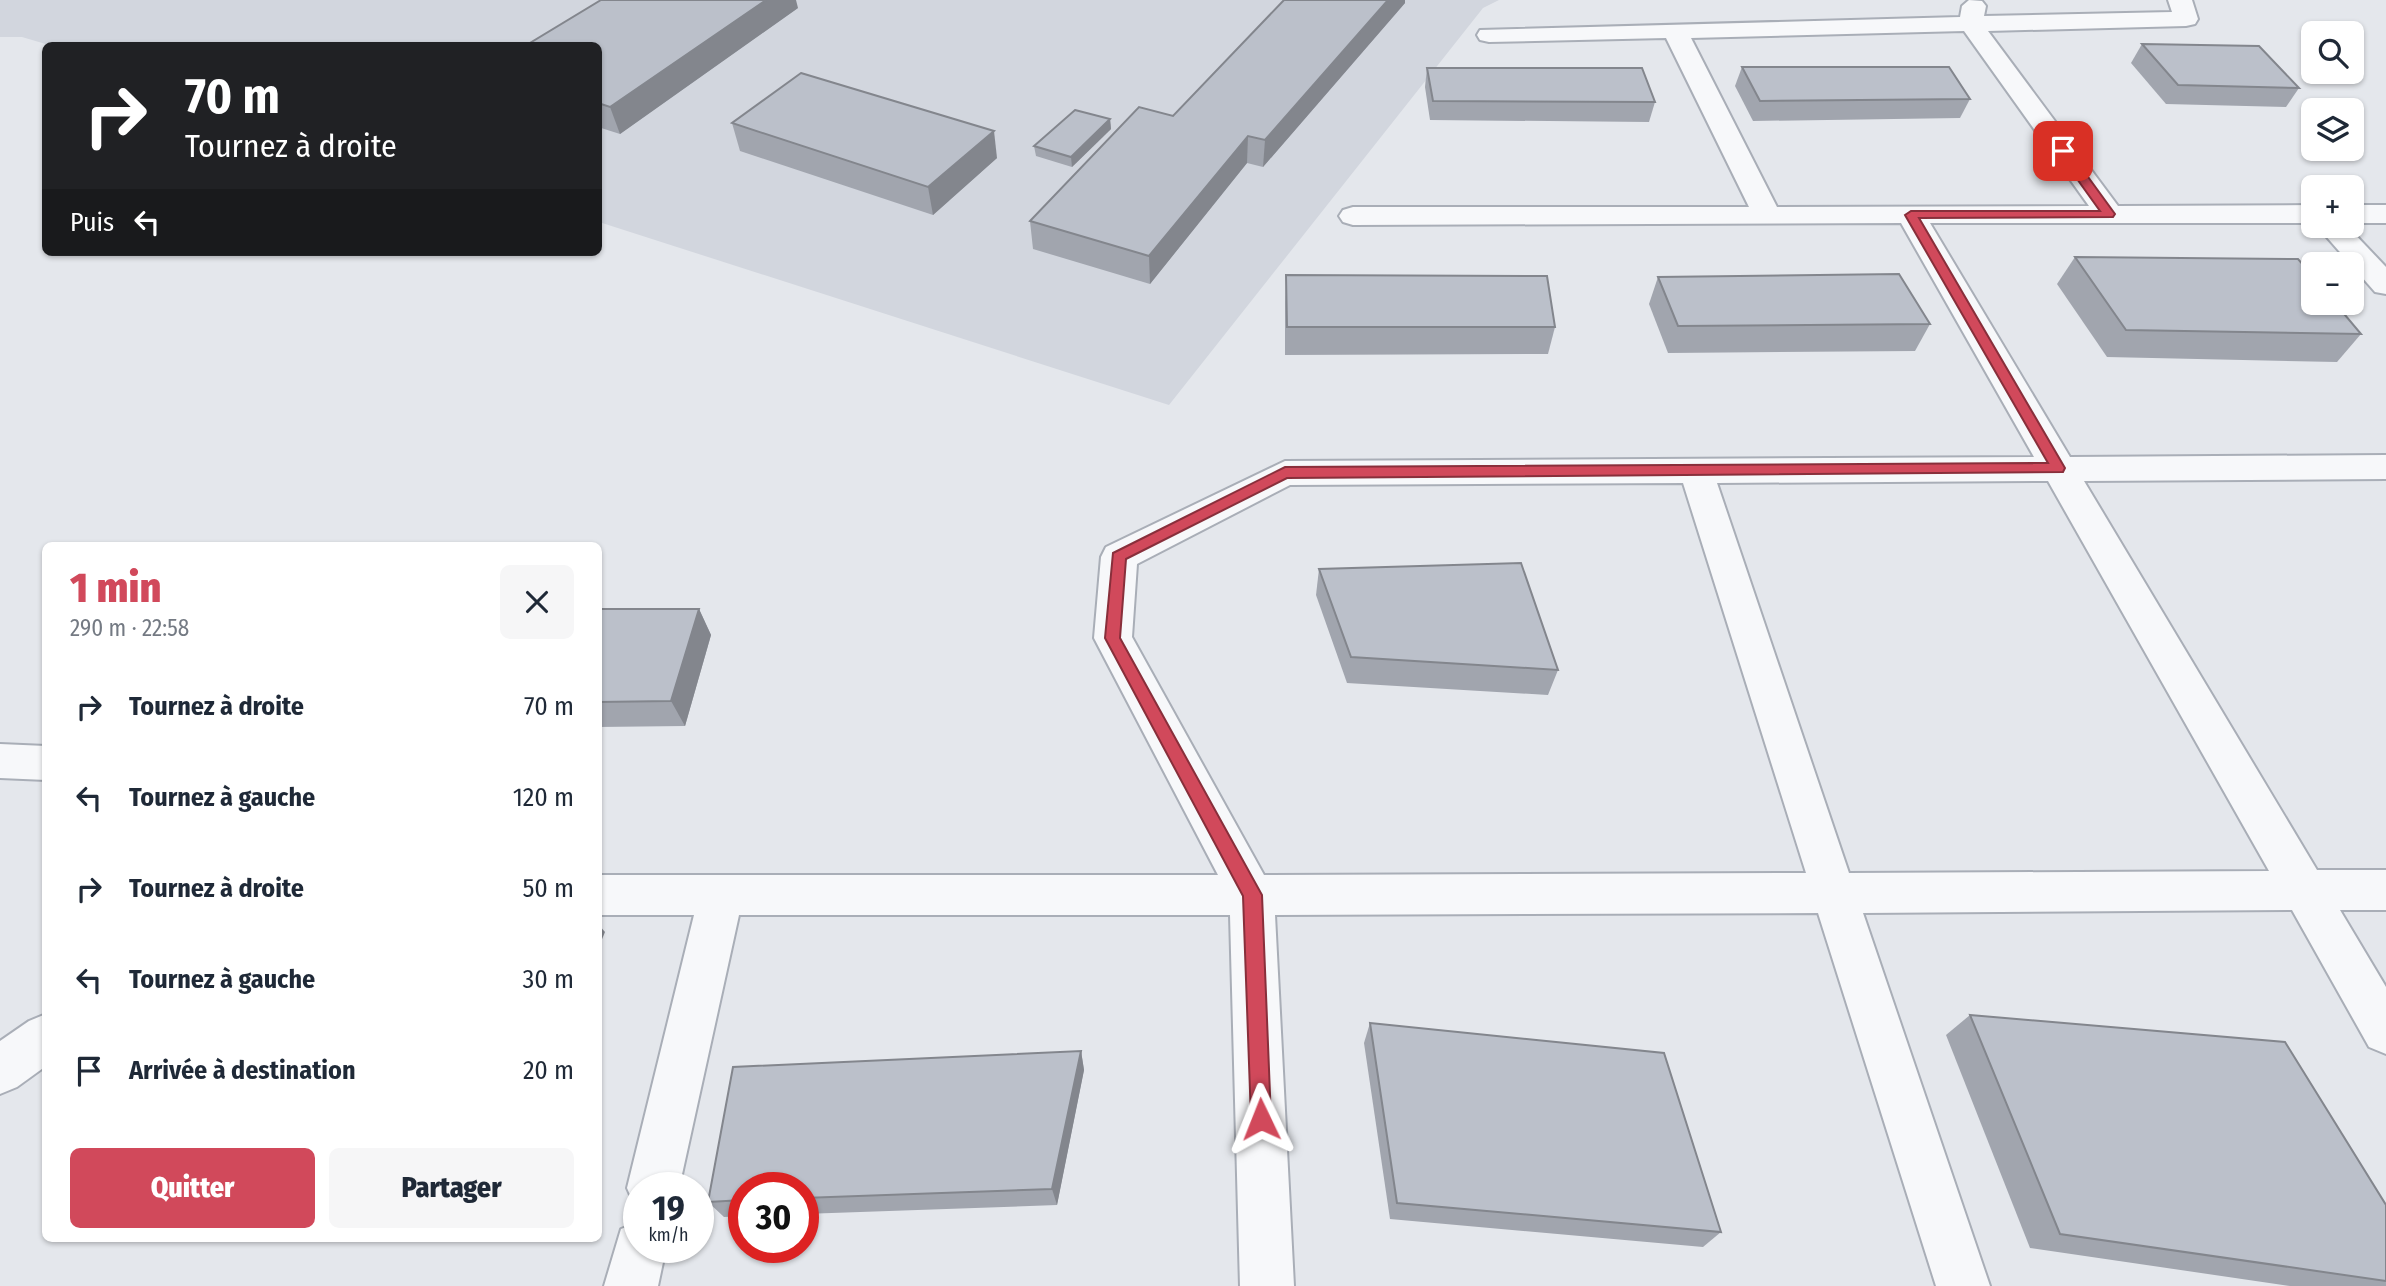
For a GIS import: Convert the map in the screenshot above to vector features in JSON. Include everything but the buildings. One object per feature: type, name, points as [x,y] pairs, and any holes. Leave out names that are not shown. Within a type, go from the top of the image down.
[{"type":"street","points":[[1846,27],[1854,0]]},
{"type":"street","points":[[1489,35],[1846,27],[1973,12],[2186,19],[2180,0]]},
{"type":"street","points":[[1973,12],[2109,214]]},
{"type":"street","points":[[1675,31],[1767,215]]},
{"type":"street","points":[[1353,216],[2301,214]]},
{"type":"street","points":[[2364,214],[2386,214]]},
{"type":"street","points":[[1911,215],[2386,1031]]},
{"type":"street","points":[[2342,238],[2386,285]]},
{"type":"street","points":[[1267,1286],[1252,895],[1112,638],[1119,556],[1285,472],[2386,467]]},
{"type":"street","points":[[1696,471],[1963,1286]]},
{"type":"street","points":[[0,761],[42,763]]},
{"type":"street","points":[[602,895],[2386,890]]},
{"type":"street","points":[[657,1172],[721,895]]},
{"type":"street","points":[[0,1070],[42,1040]]},
{"type":"street","points":[[631,1286],[636,1263]]},
{"type":"shaded area","points":[[0,0],[1499,0],[1483,8],[1169,405],[602,223],[602,42],[42,43],[22,37],[0,37]]},
{"type":"route","points":[[1261,1119],[1252,895],[1112,638],[1119,556],[1285,472],[2058,468],[1911,215],[2109,214],[2063,151]]}]
